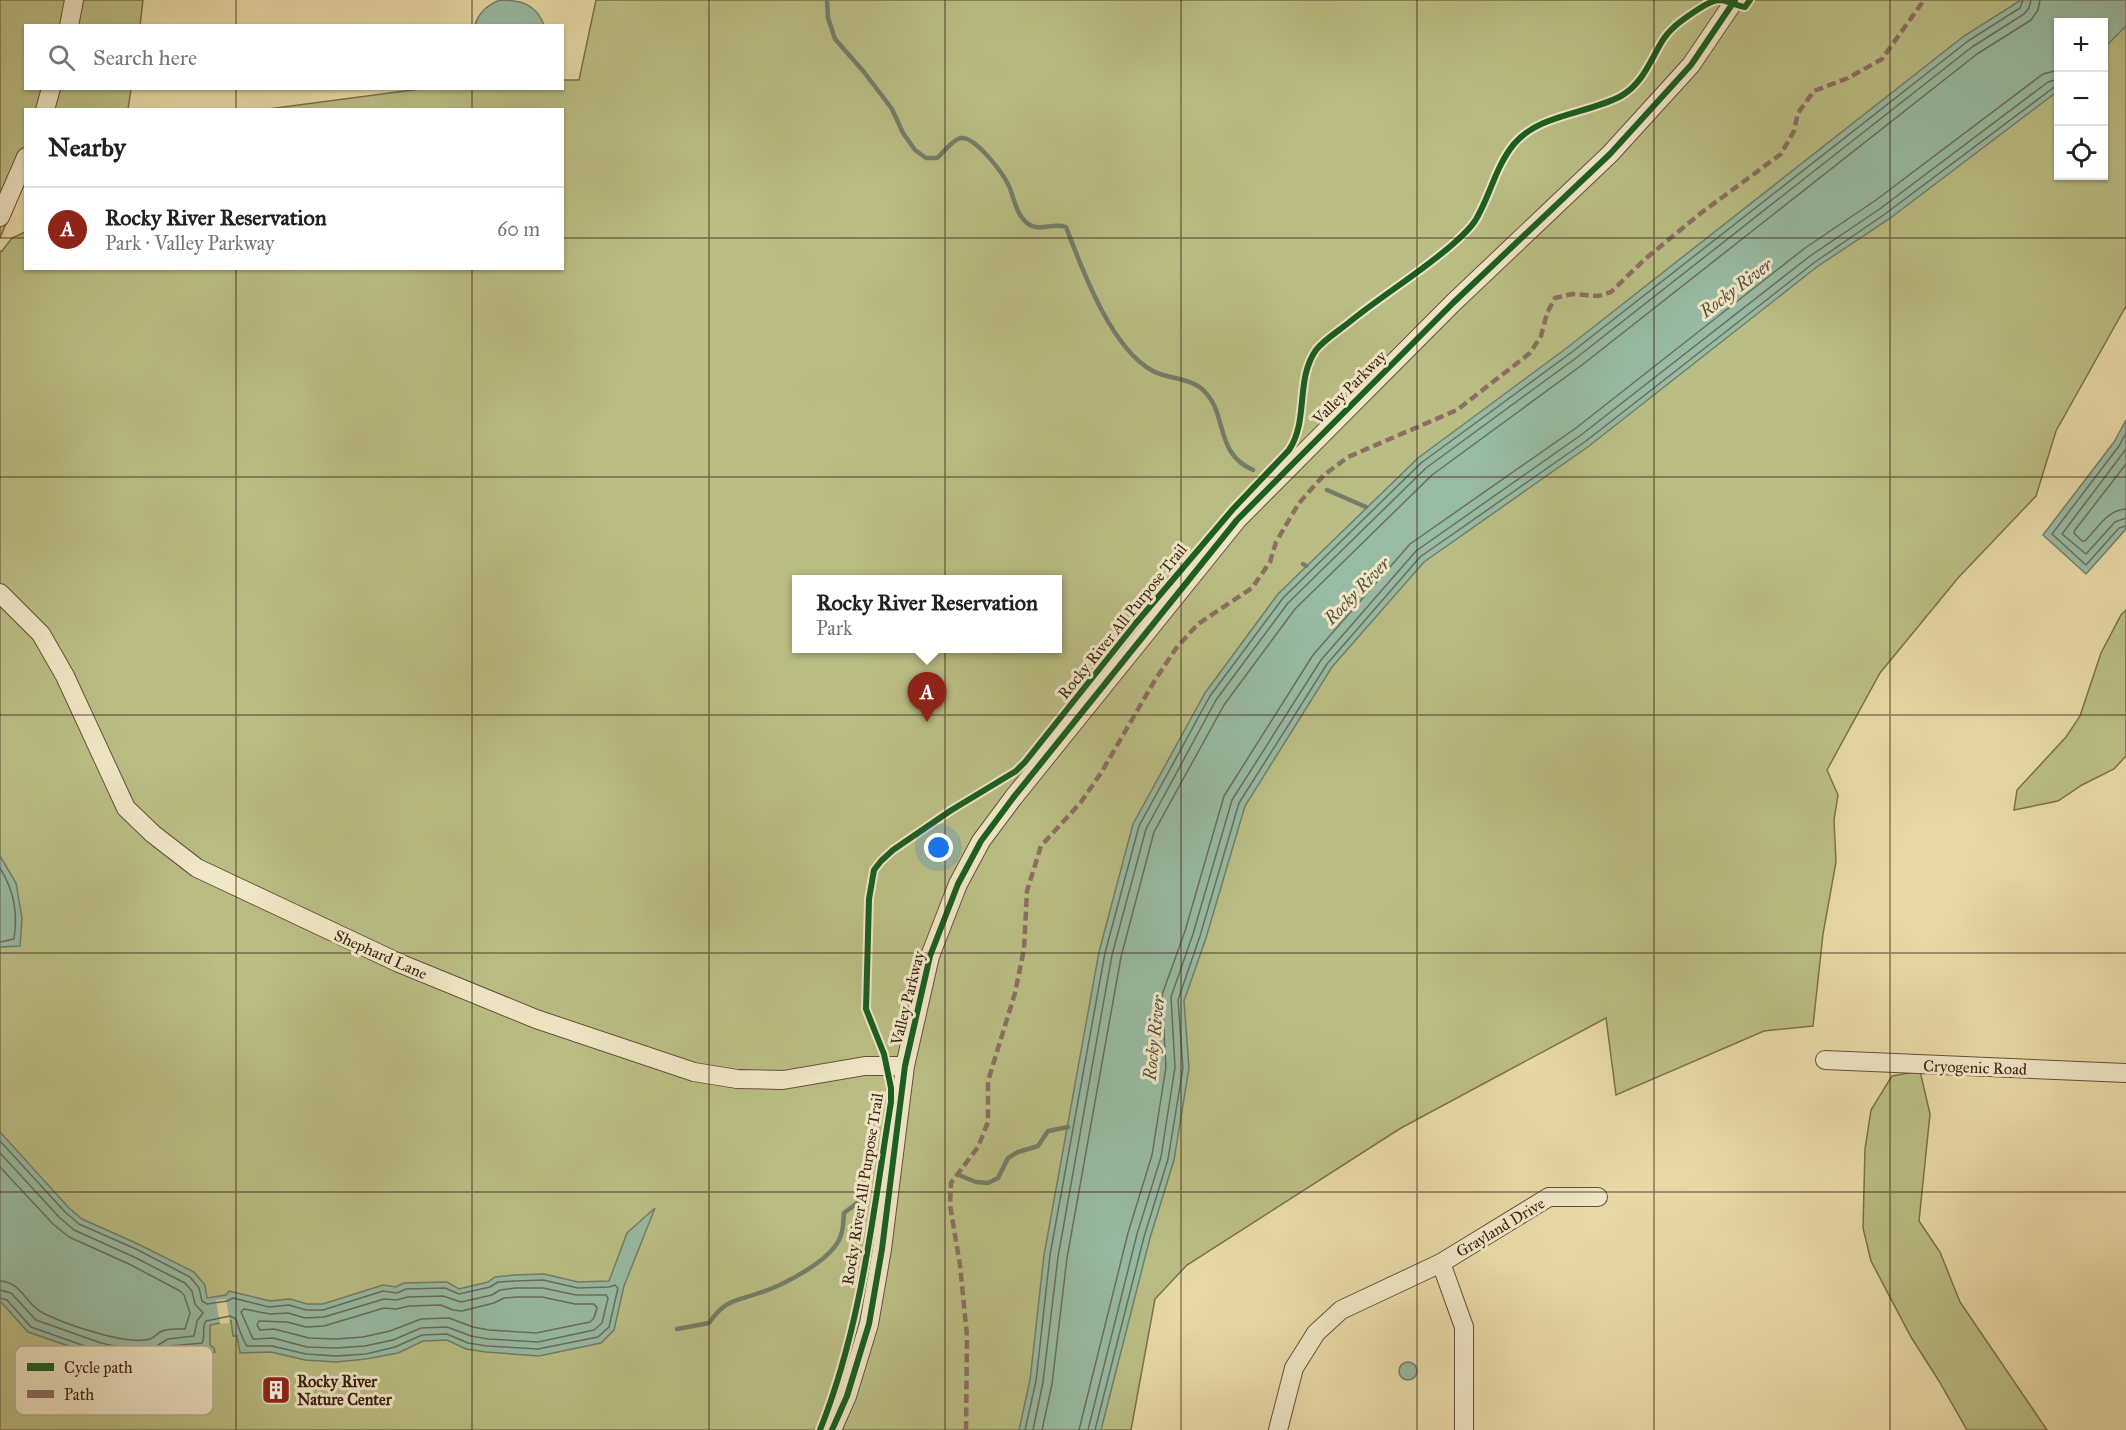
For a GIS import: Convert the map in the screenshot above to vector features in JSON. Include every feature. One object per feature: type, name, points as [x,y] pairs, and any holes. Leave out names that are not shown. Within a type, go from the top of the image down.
[{"type":"street","points":[[69,24],[74,0]]},
{"type":"street","name":"Valley Parkway","points":[[832,1430],[847,1396],[870,1324],[882,1250],[905,1066],[930,956],[958,884],[981,841],[1013,798],[1238,520],[1452,303],[1610,154],[1691,65],[1735,0]]},
{"type":"street","points":[[46,108],[50,90]]},
{"type":"street","points":[[0,217],[24,162]]},
{"type":"street","name":"Shephard Lane","points":[[0,593],[41,634],[65,676],[126,808],[153,834],[197,868],[430,976],[536,1019],[694,1072],[737,1079],[783,1080],[865,1066],[905,1066]]},
{"type":"street","name":"Cryogenic Road","points":[[1825,1060],[2126,1073]]},
{"type":"street","name":"Grayland Drive","points":[[1278,1430],[1294,1368],[1316,1333],[1341,1310],[1441,1263],[1549,1197],[1598,1197]]},
{"type":"street","points":[[1441,1263],[1464,1327],[1464,1430]]},
{"type":"green space","points":[[0,0],[143,0],[140,24],[24,24],[24,90],[131,90],[128,108],[24,108],[24,181],[0,238]]},
{"type":"green space","points":[[596,0],[2126,0],[2126,306],[2056,431],[2036,496],[1958,578],[1880,673],[1827,770],[1838,795],[1834,820],[1836,862],[1823,934],[1813,1026],[1764,1031],[1616,1095],[1606,1018],[1401,1128],[1187,1265],[1155,1299],[1131,1430],[0,1430],[0,251],[12,238],[24,232],[24,270],[564,270],[564,108],[276,108],[412,90],[564,90],[564,80],[579,80]]},
{"type":"green space","points":[[2126,610],[2126,756],[2114,769],[2082,785],[2058,801],[2014,810],[2017,790],[2066,737],[2080,716],[2101,653],[2121,615]]},
{"type":"green space","points":[[1920,1071],[1930,1114],[1919,1221],[1940,1252],[1960,1302],[2047,1430],[1967,1430],[1911,1337],[1871,1261],[1863,1228],[1865,1149],[1871,1110],[1892,1076]]},
{"type":"water","points":[[500,0],[521,2],[537,12],[544,24],[475,24],[479,16],[491,4]]},
{"type":"water","name":"Rocky River","points":[[2021,0],[2126,0],[2126,26],[2108,44],[2108,18],[2054,18],[2054,94],[1889,219],[1818,266],[1589,446],[1424,562],[1332,667],[1245,806],[1206,938],[1184,1001],[1189,1068],[1174,1160],[1150,1238],[1101,1430],[1019,1430],[1030,1380],[1044,1255],[1099,952],[1133,824],[1205,693],[1278,594],[1418,458],[1568,347],[1964,36]]},
{"type":"water","points":[[2126,420],[2126,529],[2086,574],[2043,535],[2114,442]]},
{"type":"water","points":[[0,856],[16,883],[22,918],[20,946],[0,947]]},
{"type":"water","points":[[0,1132],[69,1208],[82,1219],[194,1272],[205,1285],[207,1298],[226,1295],[229,1291],[270,1301],[290,1299],[307,1304],[323,1304],[383,1285],[396,1287],[404,1283],[447,1282],[459,1289],[488,1282],[495,1277],[544,1274],[578,1282],[609,1281],[627,1233],[655,1208],[624,1286],[614,1330],[601,1343],[539,1356],[466,1349],[447,1340],[423,1341],[398,1353],[336,1362],[305,1360],[271,1352],[240,1353],[237,1336],[233,1336],[231,1321],[210,1325],[211,1346],[69,1346],[28,1332],[0,1301]]},
{"type":"water","points":[[1408,1362],[1414,1365],[1417,1371],[1414,1377],[1408,1380],[1402,1377],[1399,1371],[1402,1365]]},
{"type":"pier","points":[[226,1299],[230,1323],[220,1324],[216,1300]]},
{"type":"waterway","points":[[827,0],[828,18],[835,39],[892,109],[903,133],[915,150],[926,158],[937,158],[955,141],[961,138],[967,139],[981,149],[1001,173],[1009,186],[1018,211],[1027,223],[1036,227],[1066,227],[1089,285],[1111,327],[1124,345],[1138,360],[1153,371],[1187,381],[1204,391],[1216,411],[1232,454],[1253,470]]},
{"type":"waterway","points":[[1327,490],[1366,507]]},
{"type":"waterway","points":[[961,1176],[976,1182],[988,1183],[998,1178],[1008,1158],[1018,1152],[1038,1146],[1048,1131],[1068,1127]]},
{"type":"waterway","points":[[677,1329],[709,1323],[720,1309],[731,1302],[769,1290],[815,1265],[839,1240],[843,1230],[844,1213],[865,1197]]},
{"type":"marked path","points":[[966,1430],[967,1336],[960,1265],[950,1205],[951,1183],[978,1147],[988,1122],[988,1081],[1015,993],[1024,949],[1027,891],[1041,846],[1081,802],[1101,773],[1177,647],[1198,624],[1252,588],[1270,562],[1276,542],[1299,503],[1324,475],[1348,457],[1457,410],[1530,353],[1541,336],[1547,313],[1555,298],[1572,294],[1598,296],[1611,292],[1645,259],[1701,213],[1781,154],[1794,131],[1798,113],[1814,91],[1848,78],[1882,59],[1924,0]]},
{"type":"cycle path","name":"Rocky River All Purpose Trail","points":[[820,1430],[846,1350],[856,1309],[872,1226],[891,1102],[891,1088],[884,1054],[866,1009],[869,899],[874,870],[893,850],[950,811],[1016,771],[1025,762],[1136,623],[1233,509],[1289,450],[1299,426],[1306,374],[1316,350],[1327,339],[1440,255],[1468,230],[1480,212],[1507,153],[1524,134],[1550,120],[1608,102],[1628,91],[1645,72],[1668,33],[1703,6],[1719,0],[1745,7],[1750,0]]},
{"type":"cycle path","points":[[832,1430],[847,1396],[869,1324],[882,1249],[905,1066],[930,956],[958,884],[981,841],[1237,520],[1453,303],[1610,154],[1691,65],[1735,0]]},
{"type":"place","name":"Rocky River Reservation","points":[[927,722]]},
{"type":"place","name":"Rocky River Nature Center","points":[[276,1390]]}]
